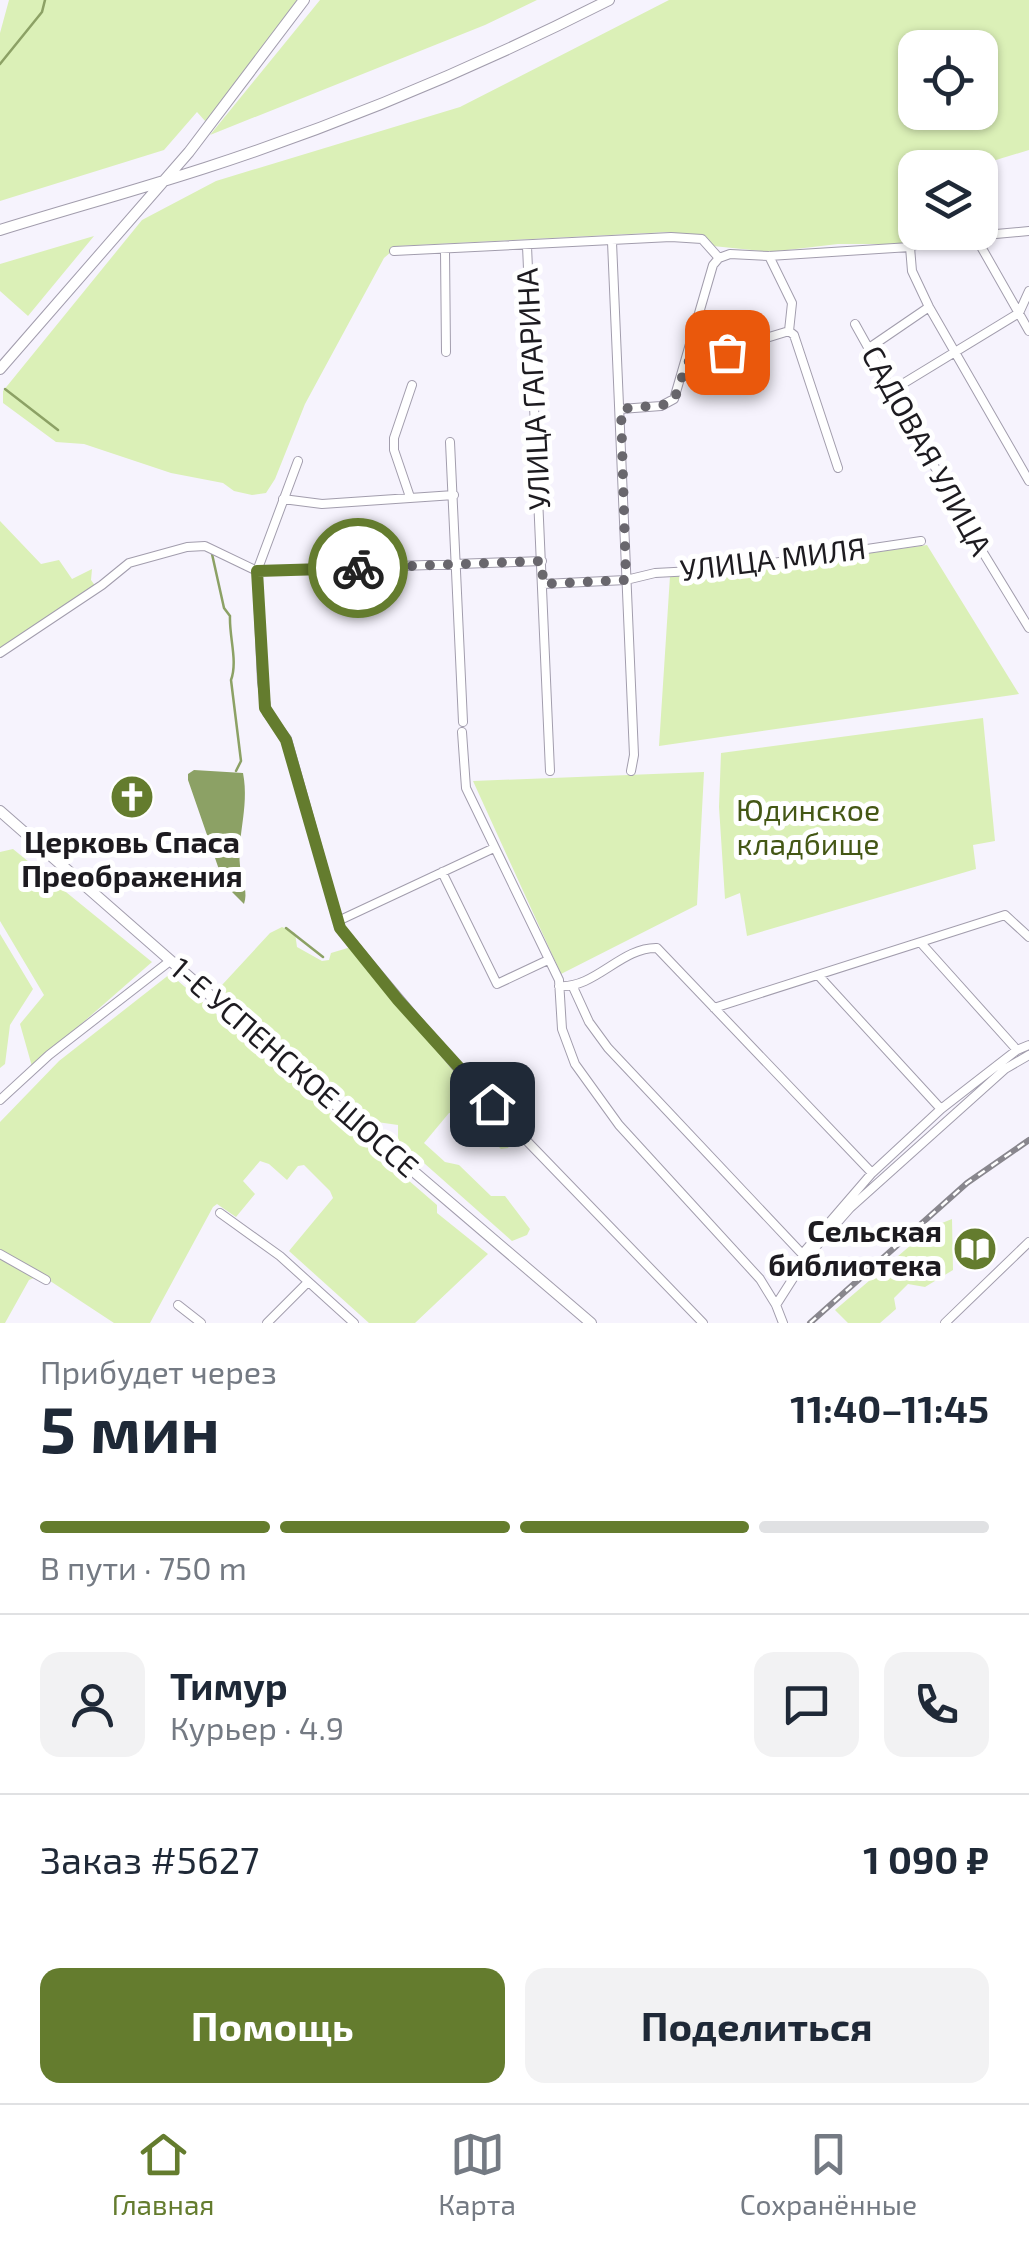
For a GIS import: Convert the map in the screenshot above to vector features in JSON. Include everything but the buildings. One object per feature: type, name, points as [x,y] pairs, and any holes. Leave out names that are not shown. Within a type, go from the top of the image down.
[{"type":"main road","points":[[0,368],[189,152],[304,0]]},
{"type":"main road","points":[[0,230],[198,170],[421,87],[609,0]]},
{"type":"main road","points":[[189,152],[190,164],[198,170]]},
{"type":"main road","points":[[134,188],[141,193],[142,206]]},
{"type":"main road","name":"1-Е УСПЕНСКОЕ ШОССЕ","points":[[0,811],[590,1323]]},
{"type":"street","points":[[998,234],[1029,231]]},
{"type":"street","points":[[394,251],[671,237],[702,239],[719,258]]},
{"type":"street","points":[[612,242],[634,756],[631,772]]},
{"type":"street","name":"УЛИЦА ГАГАРИНА","points":[[526,246],[550,771]]},
{"type":"street","points":[[621,409],[670,404],[687,362],[713,265],[719,258],[730,254],[769,256],[898,248]]},
{"type":"street","points":[[910,250],[912,271],[929,307],[1029,482]]},
{"type":"street","points":[[984,250],[1029,331]]},
{"type":"street","points":[[446,251],[446,352]]},
{"type":"street","points":[[769,256],[792,303],[790,332],[838,468]]},
{"type":"street","points":[[892,391],[1019,313],[1028,294]]},
{"type":"street","points":[[869,348],[929,307]]},
{"type":"street","name":"САДОВАЯ УЛИЦА","points":[[855,324],[1029,628]]},
{"type":"street","points":[[687,362],[790,332]]},
{"type":"street","points":[[410,497],[394,450],[394,438],[412,385]]},
{"type":"street","points":[[450,442],[463,722]]},
{"type":"street","points":[[298,461],[257,571],[265,708],[286,740],[338,921],[398,1000],[464,1076],[703,1323]]},
{"type":"street","points":[[284,499],[322,504],[454,495]]},
{"type":"street","name":"УЛИЦА МИЛЯ","points":[[543,584],[731,569],[921,541]]},
{"type":"street","points":[[0,653],[129,563],[142,557],[205,546],[257,571],[542,561]]},
{"type":"street","points":[[462,732],[466,788],[559,986],[562,1029],[575,1064],[669,1183],[760,1279],[783,1323]]},
{"type":"street","points":[[338,921],[494,848]]},
{"type":"street","points":[[442,872],[497,984],[548,960]]},
{"type":"street","points":[[714,1008],[1006,915],[1029,937]]},
{"type":"street","points":[[921,943],[1017,1050]]},
{"type":"street","points":[[559,986],[573,987],[653,946],[872,1173]]},
{"type":"street","points":[[0,1100],[49,1054],[170,961]]},
{"type":"street","points":[[818,975],[942,1109]]},
{"type":"street","points":[[573,987],[581,1008],[608,1048],[804,1256]]},
{"type":"street","points":[[776,1305],[804,1256],[872,1173],[942,1109],[1017,1050],[1029,1045]]},
{"type":"street","points":[[804,1256],[908,1154],[1005,1069],[1029,1055]]},
{"type":"street","points":[[220,1213],[280,1256],[354,1323]]},
{"type":"street","points":[[945,1323],[1029,1242]]},
{"type":"street","points":[[0,1254],[46,1280]]},
{"type":"street","points":[[266,1323],[308,1282]]},
{"type":"street","points":[[178,1304],[201,1323]]},
{"type":"green space","points":[[9,0],[297,0],[206,122],[197,112],[164,150],[0,201],[0,33]]},
{"type":"green space","points":[[320,0],[537,0],[485,25],[210,135]]},
{"type":"green space","points":[[669,0],[1029,0],[1029,150],[998,159],[998,150],[898,150],[898,244],[838,244],[770,252],[713,246],[704,237],[669,232],[398,246],[384,258],[305,404],[275,479],[266,493],[252,495],[234,491],[223,483],[171,473],[84,444],[56,442],[3,403],[3,391],[142,220],[216,181],[460,107]]},
{"type":"green space","points":[[94,236],[28,316],[0,291],[0,264]]},
{"type":"green space","points":[[0,521],[41,564],[59,560],[72,579],[92,569],[91,580],[96,587],[0,648]]},
{"type":"green space","points":[[927,545],[1019,694],[659,746],[670,576],[731,573]]},
{"type":"green space","name":"Юдинское кладбище","points":[[983,718],[995,841],[973,845],[976,869],[747,936],[740,893],[725,899],[719,807],[721,753]]},
{"type":"green space","points":[[704,772],[697,905],[561,974],[473,781]]},
{"type":"green space","points":[[13,849],[152,962],[33,1070],[20,1024],[44,995],[0,921],[0,852]]},
{"type":"green space","points":[[282,927],[295,933],[297,947],[322,961],[329,960],[331,953],[351,947],[461,1080],[516,1135],[508,1148],[501,1149],[464,1114],[449,1113],[424,1143],[445,1162],[459,1165],[491,1196],[505,1196],[530,1229],[527,1235],[512,1241],[398,1140],[398,1125],[377,1122],[364,1113],[224,992],[222,985],[270,933]]},
{"type":"green space","points":[[0,934],[33,989],[10,1025],[5,1064],[0,1068]]},
{"type":"green space","points":[[170,974],[437,1205],[437,1213],[488,1254],[415,1323],[369,1323],[289,1251],[333,1198],[304,1165],[298,1166],[287,1180],[260,1161],[243,1181],[255,1194],[236,1217],[217,1204],[213,1207],[150,1323],[114,1323],[41,1275],[29,1280],[5,1323],[0,1323],[0,1122],[59,1061]]},
{"type":"green space","points":[[952,1219],[953,1270],[925,1287],[908,1284],[894,1298],[896,1309],[880,1323],[848,1323],[835,1310],[932,1227]]},
{"type":"shaded area","points":[[194,770],[243,773],[240,860],[244,904],[224,884],[188,780],[188,774]]},
{"type":"waterway","points":[[0,64],[42,12],[45,0]]},
{"type":"waterway","points":[[5,389],[58,430]]},
{"type":"waterway","points":[[212,554],[224,608],[230,616],[234,665],[231,680],[241,761],[236,771]]},
{"type":"waterway","points":[[286,928],[323,957]]},
{"type":"railway","points":[[810,1323],[967,1183],[1029,1140]]},
{"type":"way so far","points":[[358,568],[542,561],[543,584],[626,580],[621,409],[670,404],[687,362],[727,352]]},
{"type":"place","name":"Церковь Спаса Преображения","points":[[132,797]]},
{"type":"place","name":"Сельская библиотека","points":[[975,1249]]},
{"type":"route","points":[[358,568],[257,571],[265,708],[284,733],[340,928],[398,1000],[492,1104]]}]
